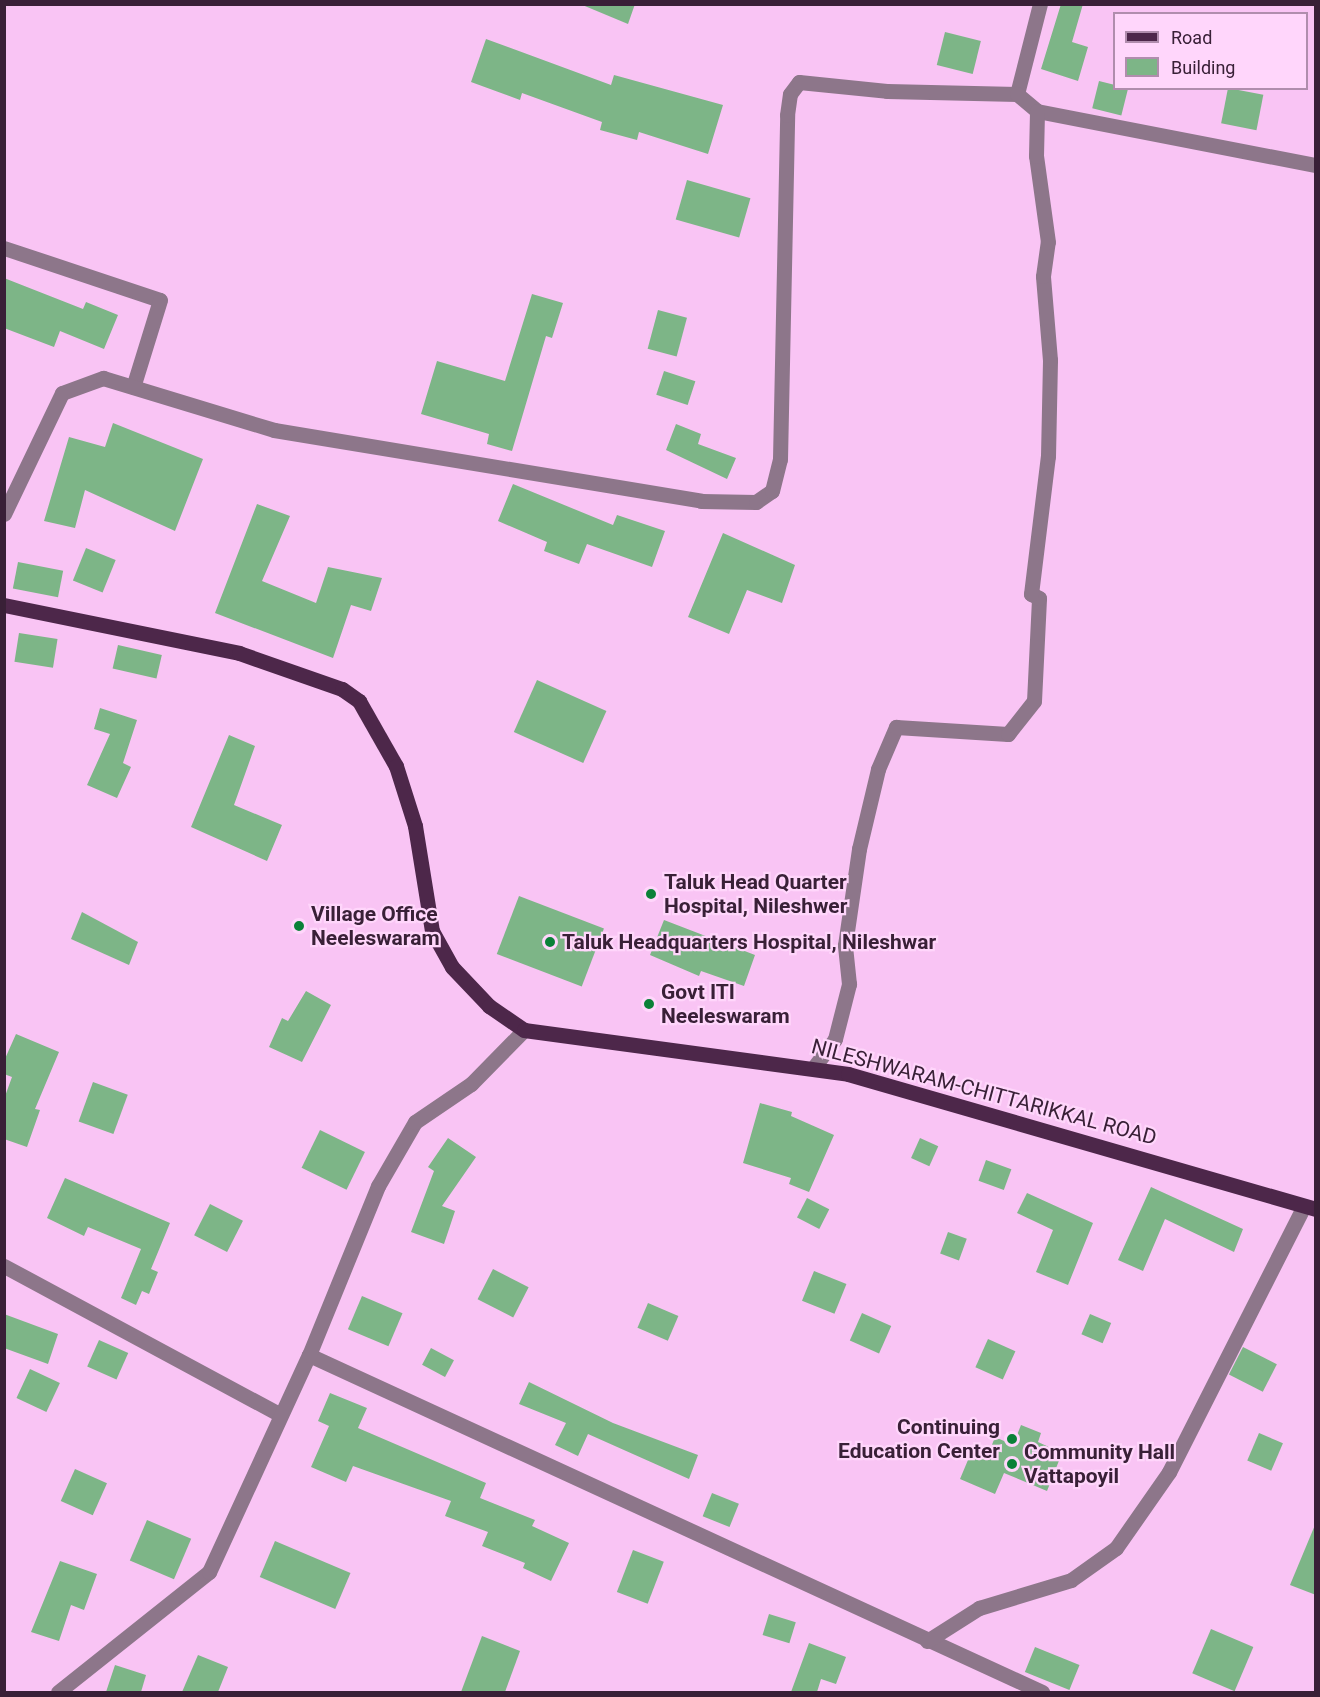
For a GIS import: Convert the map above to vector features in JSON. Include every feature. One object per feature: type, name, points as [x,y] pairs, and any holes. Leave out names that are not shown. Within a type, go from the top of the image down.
[{"type":"main road","name":"NILESHWARAM-CHITTARIKKAL ROAD","points":[[4,605],[239,653],[342,689],[358,701],[396,766],[415,826],[432,931],[452,967],[489,1006],[524,1030],[814,1067],[1178,1165],[1310,1207]]},
{"type":"street","points":[[1017,94],[1040,4]]},
{"type":"street","points":[[4,514],[42,426],[62,393],[103,378],[274,430],[701,501],[756,502],[772,491],[780,459],[790,94],[800,82],[886,91],[1017,94],[1037,111],[1316,165]]},
{"type":"street","points":[[814,1067],[835,1039],[849,984],[845,945],[859,849],[878,769],[896,727],[1008,734],[1034,700],[1039,598],[1031,594],[1048,456],[1050,360],[1043,276],[1048,242],[1036,156],[1037,111]]},
{"type":"street","points":[[4,248],[160,300],[132,387]]},
{"type":"street","points":[[58,1692],[209,1572],[279,1414],[309,1355],[378,1186],[414,1122],[471,1084],[524,1030]]},
{"type":"street","points":[[927,1641],[979,1608],[1071,1580],[1116,1548],[1169,1472],[1310,1207]]},
{"type":"street","points":[[4,1266],[279,1414]]},
{"type":"street","points":[[309,1355],[1042,1692]]},
{"type":"building","points":[[580,4],[635,4],[628,24]]},
{"type":"building","points":[[1061,4],[1083,4],[1072,42],[1088,47],[1078,81],[1041,69]]},
{"type":"building","points":[[945,32],[981,41],[973,74],[937,65]]},
{"type":"building","points":[[486,39],[611,85],[614,75],[723,105],[708,154],[639,132],[637,140],[600,130],[602,122],[522,93],[520,100],[471,82]]},
{"type":"building","points":[[1099,81],[1113,84],[1113,90],[1128,90],[1121,115],[1092,108]]},
{"type":"building","points":[[1228,90],[1263,95],[1256,130],[1221,123]]},
{"type":"building","points":[[687,180],[750,198],[739,238],[676,219]]},
{"type":"building","points":[[4,278],[83,309],[86,302],[118,315],[104,349],[60,331],[54,347],[4,328]]},
{"type":"building","points":[[532,294],[563,303],[552,338],[546,336],[512,451],[487,444],[489,434],[421,414],[437,361],[505,381]]},
{"type":"building","points":[[658,310],[687,318],[677,356],[648,349]]},
{"type":"building","points":[[664,371],[695,381],[688,405],[656,395]]},
{"type":"building","points":[[113,423],[203,459],[175,531],[85,490],[75,528],[44,521],[69,437],[105,447]]},
{"type":"building","points":[[676,424],[701,434],[698,444],[736,458],[727,479],[666,450]]},
{"type":"building","points":[[513,484],[613,525],[617,515],[665,531],[652,567],[587,544],[579,564],[544,551],[547,542],[498,521]]},
{"type":"building","points":[[257,504],[290,516],[262,581],[316,603],[328,567],[382,578],[371,611],[351,605],[333,658],[215,613]]},
{"type":"building","points":[[723,533],[795,565],[782,603],[747,590],[729,634],[688,617]]},
{"type":"building","points":[[86,548],[116,560],[103,592],[73,580]]},
{"type":"building","points":[[18,562],[63,571],[58,597],[13,589]]},
{"type":"building","points":[[19,633],[58,639],[53,668],[14,662]]},
{"type":"building","points":[[118,645],[162,655],[156,679],[113,668]]},
{"type":"building","points":[[537,680],[606,711],[583,763],[514,732]]},
{"type":"building","points":[[100,708],[137,720],[123,763],[131,767],[117,798],[87,785],[110,734],[94,729]]},
{"type":"building","points":[[229,735],[255,746],[234,805],[282,825],[267,861],[191,827]]},
{"type":"building","name":"Taluk Headquarters Hospital, Nileshwar","points":[[519,896],[604,929],[582,986],[497,954]]},
{"type":"building","points":[[82,912],[138,942],[129,965],[71,939]]},
{"type":"building","points":[[664,920],[755,955],[744,986],[701,971],[699,976],[650,955]]},
{"type":"building","points":[[306,991],[331,1005],[302,1062],[269,1047],[282,1018],[288,1021]]},
{"type":"building","points":[[16,1034],[59,1052],[35,1109],[40,1110],[27,1147],[4,1139],[4,1099],[12,1077],[4,1074],[4,1061]]},
{"type":"building","points":[[93,1082],[128,1095],[113,1134],[79,1121]]},
{"type":"building","points":[[760,1103],[792,1112],[791,1116],[834,1135],[809,1192],[789,1184],[791,1178],[743,1163]]},
{"type":"building","points":[[320,1130],[365,1152],[347,1190],[302,1168]]},
{"type":"building","points":[[448,1138],[476,1157],[442,1206],[455,1211],[444,1244],[411,1232],[434,1171],[428,1167]]},
{"type":"building","points":[[920,1138],[938,1146],[929,1166],[911,1158]]},
{"type":"building","points":[[986,1160],[1011,1169],[1004,1190],[978,1181]]},
{"type":"building","points":[[65,1178],[170,1223],[151,1269],[158,1272],[149,1294],[142,1291],[136,1305],[121,1298],[141,1249],[88,1227],[84,1236],[47,1218]]},
{"type":"building","points":[[1151,1187],[1243,1229],[1234,1252],[1165,1219],[1143,1271],[1118,1260]]},
{"type":"building","points":[[1027,1193],[1093,1223],[1068,1285],[1036,1272],[1053,1230],[1017,1213]]},
{"type":"building","points":[[807,1198],[829,1209],[819,1229],[797,1218]]},
{"type":"building","points":[[210,1204],[243,1221],[227,1252],[194,1235]]},
{"type":"building","points":[[948,1232],[967,1239],[959,1260],[940,1254]]},
{"type":"building","points":[[493,1269],[529,1287],[513,1317],[478,1299]]},
{"type":"building","points":[[814,1271],[846,1284],[834,1314],[802,1301]]},
{"type":"building","points":[[362,1296],[403,1313],[388,1346],[348,1329]]},
{"type":"building","points":[[648,1303],[678,1316],[668,1341],[637,1328]]},
{"type":"building","points":[[862,1313],[891,1326],[879,1353],[850,1340]]},
{"type":"building","points":[[4,1314],[58,1334],[48,1364],[4,1348]]},
{"type":"building","points":[[1090,1314],[1111,1323],[1103,1343],[1081,1334]]},
{"type":"building","points":[[988,1339],[1015,1351],[1003,1380],[975,1367]]},
{"type":"building","points":[[99,1340],[128,1353],[116,1380],[87,1366]]},
{"type":"building","points":[[1243,1347],[1277,1364],[1263,1392],[1229,1375]]},
{"type":"building","points":[[431,1348],[454,1360],[445,1377],[422,1365]]},
{"type":"building","points":[[30,1369],[60,1383],[46,1412],[16,1398]]},
{"type":"building","points":[[529,1382],[613,1423],[698,1455],[689,1479],[588,1434],[578,1456],[555,1445],[566,1423],[519,1404]]},
{"type":"building","points":[[330,1393],[367,1408],[358,1428],[486,1483],[480,1498],[535,1520],[532,1526],[569,1543],[551,1581],[523,1568],[525,1563],[482,1546],[488,1532],[445,1516],[451,1501],[353,1466],[346,1482],[311,1467],[329,1426],[318,1421]]},
{"type":"building","name":"Community Hall Vattapoyil","points":[[1021,1425],[1041,1433],[1038,1442],[1062,1453],[1047,1491],[1004,1473],[995,1494],[960,1479],[973,1448],[988,1455],[995,1437],[1013,1445]]},
{"type":"building","points":[[1259,1433],[1283,1443],[1271,1471],[1247,1461]]},
{"type":"building","points":[[75,1469],[107,1483],[93,1515],[61,1501]]},
{"type":"building","points":[[712,1493],[739,1504],[730,1527],[703,1516]]},
{"type":"building","points":[[147,1520],[191,1539],[174,1579],[130,1561]]},
{"type":"building","points":[[1316,1525],[1316,1595],[1290,1585]]},
{"type":"building","points":[[275,1541],[350,1573],[335,1609],[260,1577]]},
{"type":"building","points":[[633,1550],[664,1562],[648,1604],[617,1592]]},
{"type":"building","points":[[60,1561],[97,1574],[84,1610],[71,1605],[59,1641],[31,1632]]},
{"type":"building","points":[[769,1614],[796,1622],[789,1643],[763,1635]]},
{"type":"building","points":[[1211,1629],[1253,1647],[1235,1691],[1192,1673]]},
{"type":"building","points":[[482,1636],[520,1651],[505,1692],[461,1692]]},
{"type":"building","points":[[809,1643],[846,1657],[836,1684],[821,1679],[817,1692],[791,1692]]},
{"type":"building","points":[[1035,1647],[1080,1665],[1069,1690],[1025,1672]]},
{"type":"building","points":[[198,1655],[228,1667],[218,1692],[182,1692]]},
{"type":"building","points":[[115,1665],[146,1675],[141,1692],[106,1692]]},
{"type":"place","name":"Taluk Head Quarter Hospital, Nileshwer","points":[[651,894]]},
{"type":"place","name":"Village Office Neeleswaram","points":[[299,926]]},
{"type":"place","name":"Taluk Headquarters Hospital, Nileshwar","points":[[550,942]]},
{"type":"place","name":"Govt ITI Neeleswaram","points":[[649,1004]]},
{"type":"place","name":"Continuing Education Center","points":[[1012,1439]]},
{"type":"place","name":"Community Hall Vattapoyil","points":[[1012,1464]]}]
